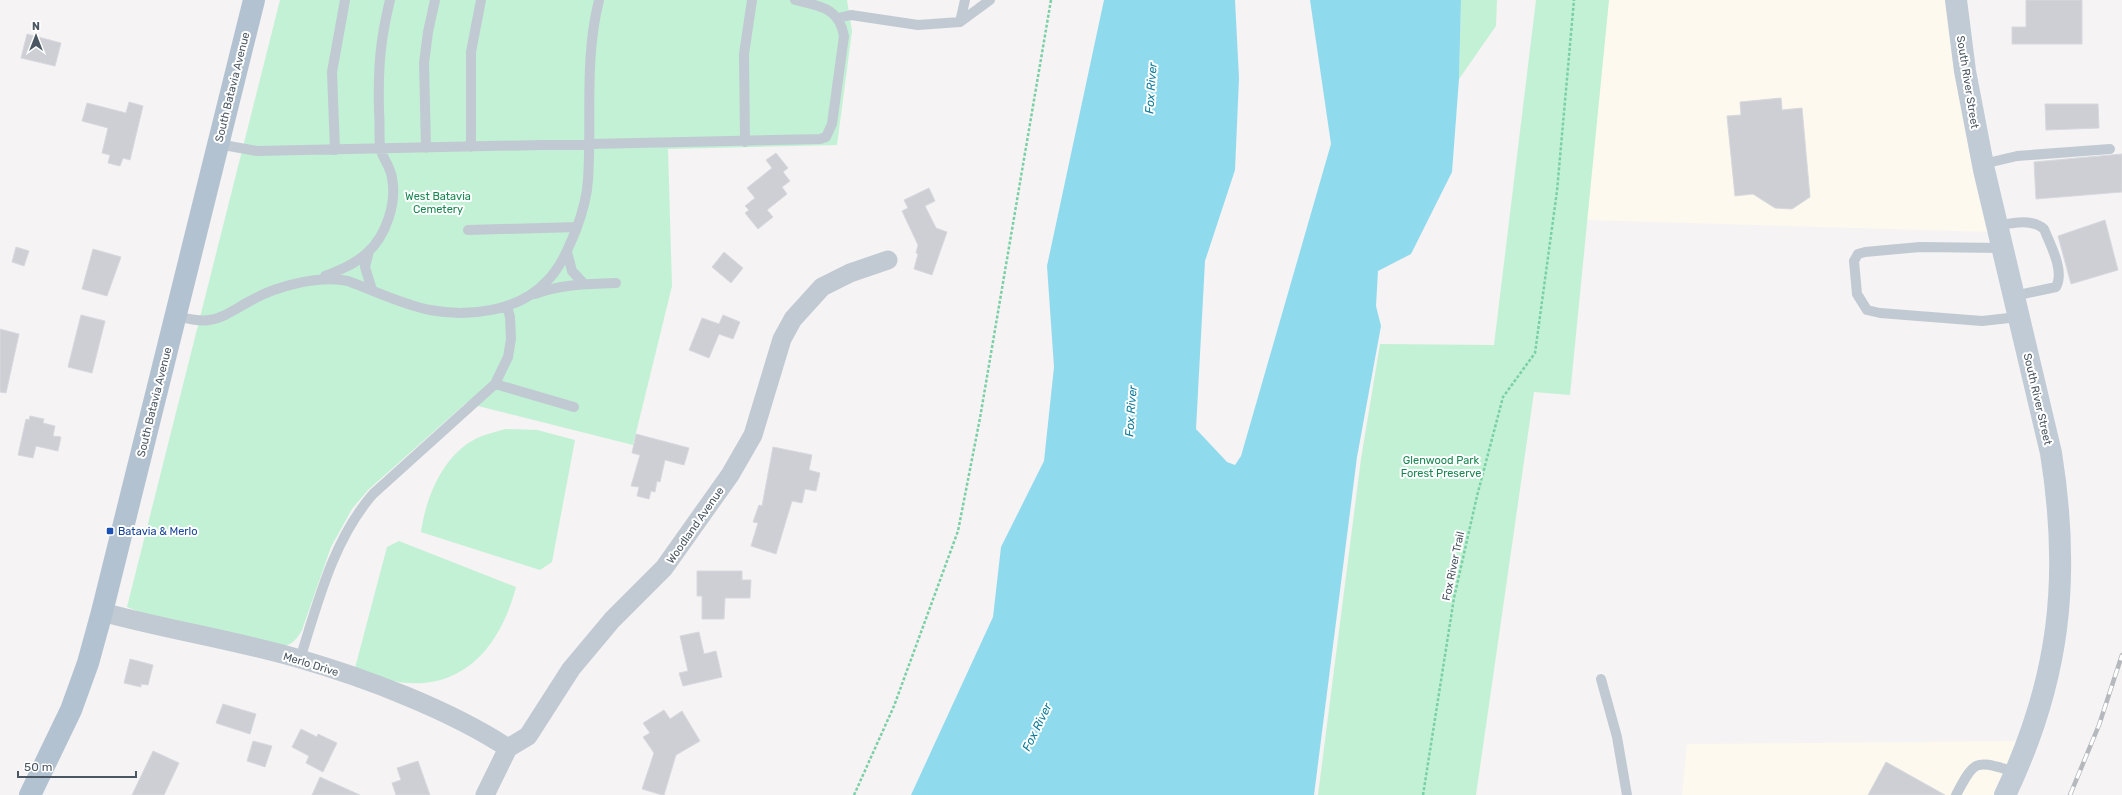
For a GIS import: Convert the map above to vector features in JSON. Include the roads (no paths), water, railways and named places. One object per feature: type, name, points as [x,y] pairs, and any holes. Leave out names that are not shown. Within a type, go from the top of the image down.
[{"type":"main road","name":"South Batavia Avenue","points":[[30,795],[71,710],[88,663],[254,0]]},
{"type":"main road","name":"South River Street","points":[[1956,0],[1965,71],[1982,164],[2051,453],[2058,494],[2061,545],[2060,589],[2051,661],[2036,721],[2016,772],[2005,795]]},
{"type":"street","name":"Woodland Avenue","points":[[508,748],[528,736],[538,723],[557,689],[571,669],[612,620],[664,568],[730,475],[753,435],[782,339],[793,320],[822,287],[850,274],[888,260]]},
{"type":"street","name":"Merlo Drive","points":[[102,612],[300,659],[405,697],[486,734],[508,748]]},
{"type":"street","points":[[485,795],[508,748]]},
{"type":"lane","points":[[335,150],[332,72],[345,0]]},
{"type":"lane","points":[[372,290],[365,267],[369,251],[388,219],[392,205],[393,179],[390,167],[380,149],[380,48],[390,0]]},
{"type":"lane","points":[[426,148],[424,63],[428,32],[435,0]]},
{"type":"lane","points":[[471,147],[471,52],[481,0]]},
{"type":"lane","points":[[528,296],[545,283],[567,252],[584,204],[588,182],[589,59],[591,38],[599,0]]},
{"type":"lane","points":[[745,142],[744,54],[752,0]]},
{"type":"lane","points":[[218,144],[257,152],[812,141],[826,137],[832,124],[844,36],[842,25],[838,18],[824,7],[795,0]]},
{"type":"lane","points":[[960,22],[965,0]]},
{"type":"lane","points":[[838,18],[851,15],[918,25],[960,22],[990,0]]},
{"type":"lane","points":[[1982,164],[2022,156],[2110,149]]},
{"type":"lane","points":[[1996,226],[2018,222],[2033,222],[2039,225],[2044,229],[2058,270],[2058,284],[2056,287],[2014,296]]},
{"type":"lane","points":[[468,230],[577,227]]},
{"type":"lane","points":[[2002,248],[1920,247],[1865,252],[1858,254],[1854,261],[1857,294],[1867,310],[1880,313],[1982,321],[2018,317]]},
{"type":"lane","points":[[175,316],[199,320],[217,318],[264,294],[319,279],[340,271],[369,251]]},
{"type":"lane","points":[[567,252],[572,271],[584,284]]},
{"type":"lane","points":[[319,279],[337,278],[411,305],[438,311],[475,312],[507,306],[528,296],[558,287],[584,284],[616,283]]},
{"type":"lane","points":[[300,659],[335,555],[360,508],[373,494],[495,384],[508,357],[511,339],[510,317],[507,306]]},
{"type":"lane","points":[[495,384],[574,407]]},
{"type":"lane","points":[[1600,679],[1617,738],[1627,795]]},
{"type":"lane","points":[[1956,795],[1968,772],[1977,765],[1992,765],[2016,772]]},
{"type":"water","name":"Fox River","points":[[1104,0],[1235,0],[1239,78],[1235,170],[1205,261],[1196,429],[1227,462],[1235,465],[1241,456],[1331,144],[1310,0],[1461,0],[1459,79],[1452,172],[1411,254],[1378,271],[1376,306],[1381,326],[1357,457],[1314,795],[911,795],[993,617],[1001,547],[1044,461],[1054,367],[1047,266]]},
{"type":"railway","points":[[2070,795],[2099,725],[2122,655]]},
{"type":"place","name":"Batavia & Merlo","points":[[110,531]]},
{"type":"park label","name":"West Batavia Cemetery","points":[[438,202]]},
{"type":"park label","name":"Glenwood Park Forest Preserve","points":[[1441,466]]}]
